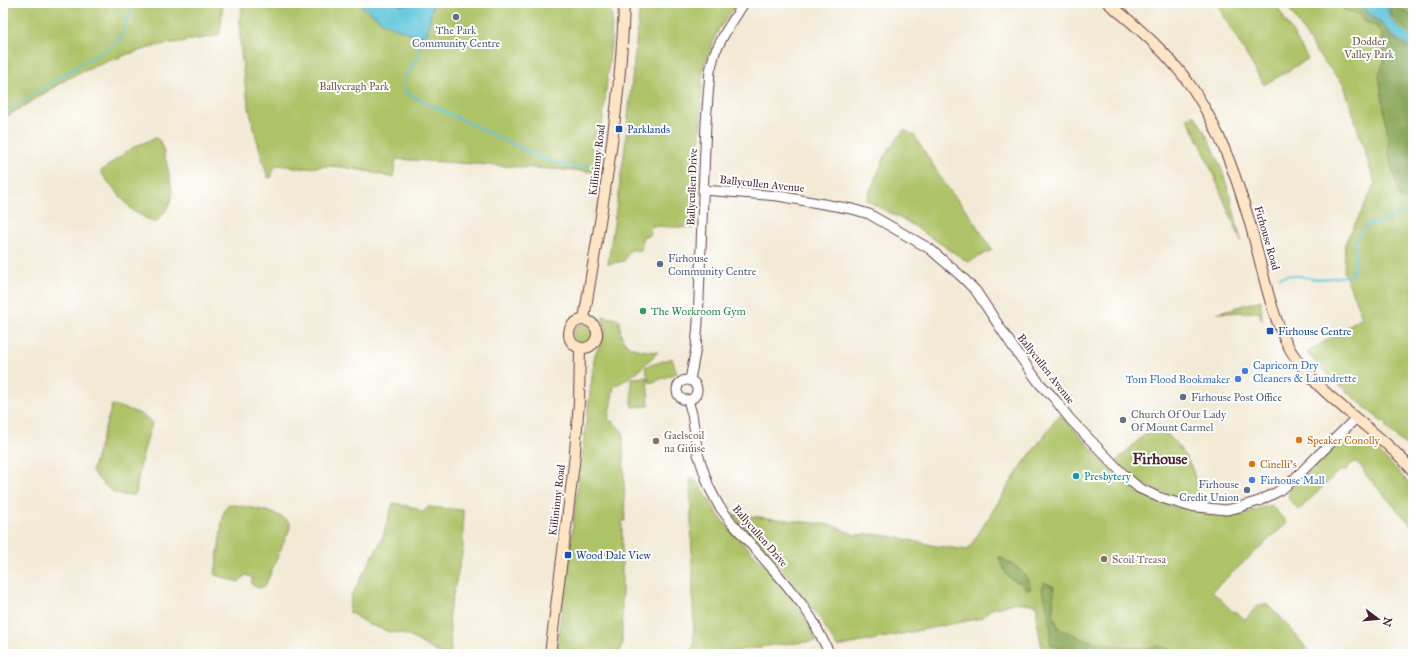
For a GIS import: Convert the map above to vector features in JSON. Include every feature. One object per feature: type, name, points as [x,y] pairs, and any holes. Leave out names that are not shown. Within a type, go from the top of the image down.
[{"type":"main road","name":"Killininny Road","points":[[584,320],[611,151],[623,35],[624,3]]},
{"type":"main road","name":"Firhouse Road","points":[[1108,3],[1140,29],[1159,48],[1192,88],[1203,105],[1227,154],[1242,196],[1277,320],[1285,340],[1296,360],[1308,375],[1404,460],[1413,471]]},
{"type":"main road","points":[[584,320],[594,325],[596,329],[596,339],[591,346],[580,348],[573,345],[570,341],[568,332],[573,324],[577,321],[584,320]]},
{"type":"main road","name":"Killininny Road","points":[[550,654],[574,464],[579,402],[580,348]]},
{"type":"street","name":"Ballycullen Drive","points":[[744,3],[715,52],[710,70],[697,335],[694,363],[690,380],[684,380],[681,382],[677,390],[679,396],[688,400],[700,460],[709,487],[719,506],[801,603],[812,619],[830,654]]},
{"type":"street","name":"Ballycullen Avenue","points":[[703,190],[778,196],[852,209],[868,214],[930,249],[976,291],[1017,353],[1040,384],[1053,397],[1070,419],[1126,477],[1139,488],[1158,497],[1188,506],[1217,510],[1236,508],[1259,501],[1277,492],[1290,483],[1356,418]]},
{"type":"street","points":[[688,400],[694,398],[698,390],[695,383],[690,380]]},
{"type":"green space","points":[[3,3],[222,3],[222,15],[220,34],[217,36],[160,45],[128,54],[96,66],[67,79],[3,119]]},
{"type":"green space","name":"Ballycragh Park","points":[[243,3],[610,3],[612,21],[611,44],[597,172],[396,159],[393,178],[345,167],[329,166],[295,168],[279,165],[274,168],[272,177],[268,178],[259,149],[246,91],[240,32],[240,17]]},
{"type":"green space","points":[[642,3],[738,3],[718,30],[703,69],[696,228],[651,226],[649,236],[643,236],[641,250],[630,250],[624,261],[608,264],[624,155],[639,15]]},
{"type":"green space","points":[[1227,3],[1275,3],[1308,59],[1264,85],[1219,8]]},
{"type":"green space","name":"Dodder Valley Park","points":[[1286,3],[1413,3],[1413,453],[1386,427],[1387,423],[1385,421],[1382,422],[1327,374],[1307,353],[1362,317],[1344,272],[1345,243],[1375,184],[1344,85],[1316,52]]},
{"type":"green space","points":[[1343,3],[1358,3],[1386,28],[1389,35],[1413,51],[1413,203],[1400,198],[1389,156],[1388,137],[1379,75],[1385,59],[1382,36],[1376,26],[1363,21],[1360,16],[1355,13],[1344,10]]},
{"type":"green space","points":[[1390,3],[1398,5],[1403,12],[1406,12],[1413,17],[1413,35],[1400,25],[1393,17]]},
{"type":"green space","points":[[1194,114],[1209,139],[1220,165],[1241,241],[1201,145],[1187,118]]},
{"type":"green space","points":[[904,130],[914,135],[947,187],[969,214],[992,250],[968,262],[911,224],[866,200],[887,152]]},
{"type":"green space","points":[[156,138],[161,142],[167,163],[172,195],[168,206],[155,223],[133,211],[100,172],[127,151]]},
{"type":"green space","points":[[1261,300],[1262,320],[1259,312],[1217,313]]},
{"type":"green space","points":[[603,316],[620,320],[620,330],[625,343],[642,350],[658,352],[643,367],[614,386],[608,420],[613,422],[623,432],[625,521],[622,521],[622,644],[620,654],[556,654],[595,354],[604,332]]},
{"type":"green space","points":[[583,324],[590,327],[593,334],[590,341],[583,344],[576,341],[573,334],[576,327]]},
{"type":"green space","points":[[672,358],[677,373],[650,383],[645,367]]},
{"type":"green space","points":[[647,377],[649,406],[632,407],[631,378]]},
{"type":"green space","points":[[112,405],[140,414],[152,424],[142,458],[136,493],[134,495],[127,496],[115,493],[100,481],[92,471]]},
{"type":"green space","points":[[1060,414],[1110,469],[1139,493],[1173,506],[1206,512],[1244,513],[1271,505],[1287,523],[1212,591],[1233,612],[1235,611],[1245,619],[1258,606],[1263,604],[1267,605],[1283,620],[1311,654],[1043,654],[1037,621],[1037,605],[1018,602],[991,609],[981,618],[837,647],[821,620],[787,575],[731,514],[832,525],[855,535],[871,534],[896,537],[936,546],[968,550],[1018,471]]},
{"type":"green space","points":[[1157,423],[1172,439],[1191,466],[1195,476],[1196,487],[1195,498],[1190,501],[1185,501],[1143,485],[1116,461]]},
{"type":"green space","points":[[1345,436],[1357,447],[1367,446],[1370,443],[1413,488],[1413,527],[1365,474],[1364,470],[1357,462],[1352,463],[1346,470],[1338,472],[1299,510],[1288,498],[1291,489]]},
{"type":"green space","points":[[690,476],[699,485],[718,515],[728,527],[778,580],[797,605],[817,641],[773,645],[718,654],[689,654],[694,645]]},
{"type":"green space","points":[[393,503],[417,508],[418,511],[424,512],[428,507],[463,510],[463,549],[449,614],[451,654],[440,654],[411,637],[401,633],[390,632],[368,624],[349,612],[351,596],[382,539]]},
{"type":"green space","points":[[228,504],[270,512],[278,515],[290,523],[290,528],[265,586],[259,588],[252,585],[252,577],[245,575],[239,582],[215,575],[224,512]]},
{"type":"green space","points":[[999,557],[1015,566],[1023,573],[1031,589],[1026,589],[1021,583],[1012,580],[1006,574]]},
{"type":"green space","points":[[1044,582],[1054,587],[1053,613],[1058,628],[1084,639],[1099,643],[1146,649],[1159,646],[1181,654],[1098,654],[1086,651],[1063,649],[1051,645],[1051,631],[1045,597],[1042,591]]},
{"type":"water","points":[[358,3],[397,3],[401,6],[412,3],[433,3],[427,34],[418,37],[384,23]]},
{"type":"water","points":[[1358,3],[1386,3],[1390,16],[1396,25],[1413,38],[1413,48],[1394,37]]},
{"type":"waterway","points":[[3,113],[120,40],[131,9],[139,3]]},
{"type":"waterway","points":[[418,35],[418,56],[406,73],[404,81],[406,93],[548,161],[569,166],[594,166]]},
{"type":"waterway","points":[[1279,277],[1293,276],[1321,279],[1352,275],[1355,262],[1355,242],[1366,225],[1380,223],[1402,212],[1413,214]]},
{"type":"place","name":"The Park Community Centre","points":[[456,17]]},
{"type":"place","name":"Parklands","points":[[619,129]]},
{"type":"place","name":"Firhouse Community Centre","points":[[660,264]]},
{"type":"place","name":"The Workroom Gym","points":[[643,311]]},
{"type":"place","name":"Firhouse Centre","points":[[1270,331]]},
{"type":"place","name":"Capricorn Dry Cleaners & Laundrette","points":[[1245,371]]},
{"type":"place","name":"Tom Flood Bookmaker","points":[[1238,379]]},
{"type":"place","name":"Firhouse Post Office","points":[[1183,397]]},
{"type":"place","name":"Church Of Our Lady Of Mount Carmel","points":[[1123,420]]},
{"type":"place","name":"Speaker Conolly","points":[[1299,440]]},
{"type":"place","name":"Gaelscoil na Giúise","points":[[656,441]]},
{"type":"place","name":"Cinelli's","points":[[1252,464]]},
{"type":"place","name":"Presbytery","points":[[1076,476]]},
{"type":"place","name":"Firhouse Mall","points":[[1252,480]]},
{"type":"place","name":"Firhouse Credit Union","points":[[1247,490]]},
{"type":"place","name":"Wood Dale View","points":[[568,555]]},
{"type":"place","name":"Scoil Treasa","points":[[1104,559]]},
{"type":"district","name":"Firhouse","points":[[1160,459]]}]
